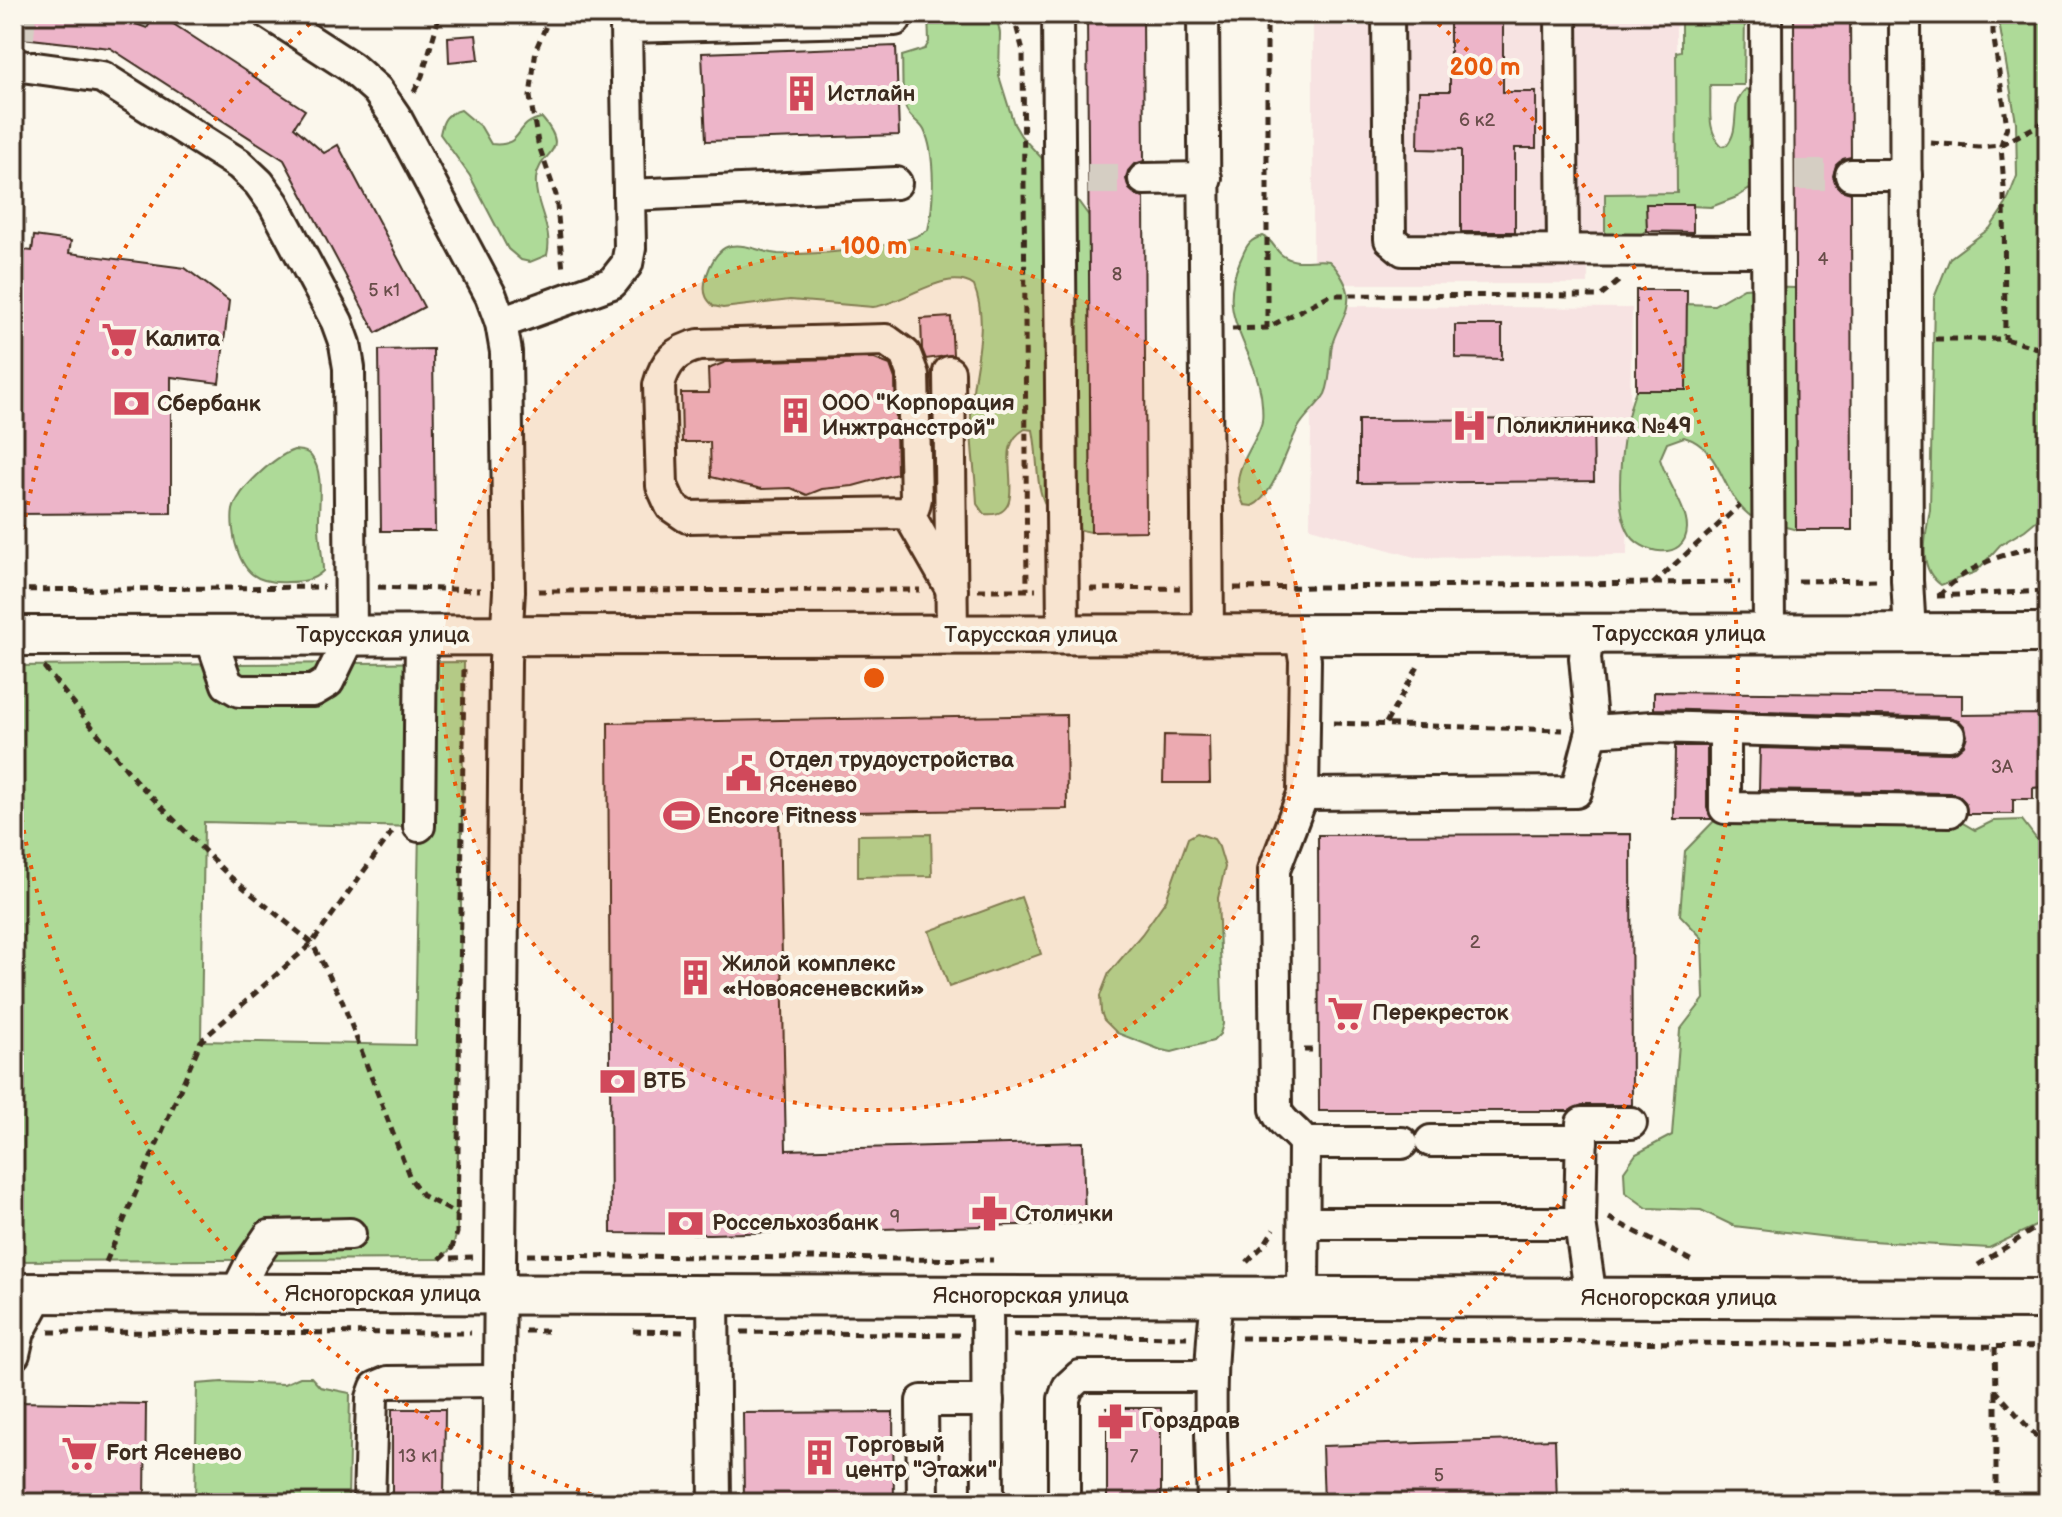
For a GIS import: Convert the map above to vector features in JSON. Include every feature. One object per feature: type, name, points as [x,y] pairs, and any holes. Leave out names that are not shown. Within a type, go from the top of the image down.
[{"type":"main road","name":"Тарусская улица","points":[[14,636],[2048,633]]},
{"type":"main road","name":"Ясногорская улица","points":[[27,1293],[500,1294],[713,1314],[987,1296],[2048,1299]]},
{"type":"street","points":[[269,14],[351,67],[377,90],[395,116],[491,296],[501,323],[506,352],[509,591],[506,635],[498,1503]]},
{"type":"street","points":[[1058,14],[1074,179],[1063,634]]},
{"type":"street","points":[[1203,14],[1208,634]]},
{"type":"street","points":[[1388,14],[1390,239],[1403,250],[1766,251]]},
{"type":"street","points":[[1561,14],[1563,250]]},
{"type":"street","points":[[1766,14],[1781,175],[1766,251],[1769,634]]},
{"type":"street","points":[[1905,14],[1907,580],[1910,633]]},
{"type":"street","points":[[501,323],[612,283],[627,264],[630,248],[626,27],[895,20]]},
{"type":"street","points":[[17,56],[102,77],[239,164],[259,183],[274,204],[337,322],[345,344],[349,368],[351,635],[328,682],[313,691],[239,691],[227,684],[210,635]]},
{"type":"street","points":[[1851,175],[1906,175]]},
{"type":"street","points":[[1144,179],[1206,178]]},
{"type":"street","points":[[629,195],[896,183]]},
{"type":"street","points":[[886,340],[905,354],[913,375],[916,498],[914,507],[908,513],[687,517],[671,506],[662,486],[659,385],[663,368],[685,348],[699,345],[886,340]]},
{"type":"street","points":[[949,372],[952,635]]},
{"type":"street","points":[[908,513],[952,590]]},
{"type":"street","points":[[1300,634],[1305,660],[1303,794],[1274,870],[1274,900],[1276,1109],[1282,1122],[1295,1130],[1304,1143],[1303,1297]]},
{"type":"street","points":[[1303,794],[1576,792],[1592,731],[1585,658],[1588,634]]},
{"type":"street","points":[[408,826],[421,635]]},
{"type":"street","points":[[1592,731],[1653,727],[1949,735]]},
{"type":"street","points":[[1725,729],[1725,808],[1950,811]]},
{"type":"street","points":[[1591,1298],[1580,1223],[1582,1123],[1631,1123]]},
{"type":"street","points":[[1304,1143],[1582,1141]]},
{"type":"street","points":[[1304,1223],[1580,1223]]},
{"type":"street","points":[[236,1293],[269,1236],[350,1234]]},
{"type":"street","points":[[17,1343],[27,1293]]},
{"type":"street","points":[[987,1296],[988,1503]]},
{"type":"street","points":[[1213,1503],[1210,1376],[1218,1296]]},
{"type":"street","points":[[713,1314],[715,1503]]},
{"type":"street","points":[[1064,1503],[1064,1399],[1068,1387],[1080,1376],[1210,1376]]},
{"type":"street","points":[[369,1503],[372,1398],[376,1387],[388,1382],[498,1381]]},
{"type":"street","points":[[923,1503],[922,1401],[988,1401]]},
{"type":"path","points":[[395,116],[422,76],[440,14]]},
{"type":"path","points":[[551,14],[536,49],[530,97],[538,143],[556,195],[565,300]]},
{"type":"path","points":[[1013,14],[1023,51],[1027,590]]},
{"type":"path","points":[[1267,14],[1267,328],[1330,295],[1601,296],[1620,280],[1635,280]]},
{"type":"path","points":[[1993,14],[2007,126],[2001,145],[2005,339]]},
{"type":"path","points":[[1906,142],[1979,147],[2001,145],[2048,120]]},
{"type":"path","points":[[1906,339],[2005,339],[2048,351]]},
{"type":"path","points":[[1653,584],[1768,480]]},
{"type":"path","points":[[1938,597],[1950,583],[1965,573],[2002,557],[2048,545]]},
{"type":"path","points":[[440,1259],[452,1248],[457,1233],[464,662]]},
{"type":"path","points":[[44,666],[135,780],[217,865],[312,943],[341,998],[410,1178],[423,1196],[457,1214]]},
{"type":"path","points":[[1306,723],[1592,731]]},
{"type":"path","points":[[106,1262],[201,1041],[312,943],[408,826]]},
{"type":"path","points":[[1300,1050],[1319,1050]]},
{"type":"path","points":[[1580,1223],[1604,1215],[1698,1265]]},
{"type":"path","points":[[1967,1273],[2048,1220]]},
{"type":"path","points":[[618,1331],[713,1314],[987,1335],[2048,1347]]},
{"type":"path","points":[[17,1343],[555,1330]]},
{"type":"path","points":[[1995,1347],[1996,1503]]},
{"type":"path","points":[[1996,1391],[2048,1450]]},
{"type":"shaded area","points":[[1313,14],[1676,14],[1677,194],[1605,194],[1605,238],[1588,239],[1588,284],[1313,284]]},
{"type":"shaded area","name":"Поликлиника №49","points":[[1338,306],[1632,308],[1627,555],[1418,558],[1310,528],[1312,324]]},
{"type":"green space","points":[[928,14],[996,14],[1000,33],[999,76],[1014,124],[1089,216],[1091,532],[1071,527],[1056,518],[1047,507],[1038,480],[1033,430],[1022,431],[1011,445],[1010,492],[1005,509],[997,514],[984,514],[977,504],[971,416],[981,318],[974,286],[951,280],[873,307],[790,300],[723,308],[713,306],[706,296],[705,283],[710,267],[719,253],[730,246],[778,254],[834,252],[898,242],[928,230],[933,194],[931,152],[924,130],[905,106],[902,56],[925,49],[929,42]]},
{"type":"green space","points":[[1681,14],[1745,14],[1744,85],[1710,85],[1710,117],[1717,140],[1722,146],[1727,145],[1734,131],[1741,95],[1746,89],[1757,92],[1759,183],[1737,197],[1711,207],[1647,204],[1647,231],[1627,242],[1605,238],[1605,194],[1677,193],[1676,52],[1681,51]]},
{"type":"green space","points":[[2000,14],[2048,14],[2048,461],[2043,469],[2045,493],[2037,520],[2000,545],[1976,572],[1941,585],[1933,578],[1925,560],[1930,510],[1934,298],[1950,258],[1990,228],[2006,204],[2017,176],[2016,122]]},
{"type":"green space","points":[[461,110],[481,127],[491,144],[509,142],[533,120],[542,118],[551,130],[555,145],[538,170],[536,179],[548,235],[547,255],[530,262],[521,260],[508,249],[470,176],[440,134],[446,118]]},
{"type":"green space","points":[[1263,236],[1287,258],[1329,261],[1343,280],[1348,299],[1332,345],[1325,394],[1298,428],[1267,493],[1252,506],[1244,505],[1238,483],[1242,464],[1261,425],[1262,402],[1257,377],[1238,330],[1232,299],[1233,281],[1246,248],[1250,242]]},
{"type":"green space","points":[[1744,288],[1795,288],[1796,530],[1765,523],[1748,514],[1739,505],[1706,450],[1684,437],[1667,443],[1660,459],[1684,512],[1687,528],[1685,539],[1671,550],[1651,550],[1628,531],[1621,501],[1621,461],[1636,390],[1686,390],[1686,304],[1714,305]]},
{"type":"green space","points":[[294,450],[309,454],[318,471],[323,571],[302,581],[267,581],[252,574],[242,562],[234,534],[233,510],[242,493],[258,475]]},
{"type":"green space","points":[[464,662],[457,1233],[452,1248],[440,1259],[14,1261],[14,666]],"holes":[[[204,822],[419,827],[415,1045],[201,1041]]]},
{"type":"green space","points":[[1716,819],[1961,822],[1975,830],[1993,821],[2022,820],[2038,841],[2038,874],[2048,894],[2048,1220],[1989,1248],[1854,1240],[1734,1226],[1701,1210],[1647,1208],[1625,1192],[1624,1171],[1636,1154],[1672,1135],[1680,1030],[1704,999],[1702,938],[1680,915],[1685,851]]},
{"type":"green space","points":[[1197,833],[1214,839],[1225,867],[1218,898],[1223,1024],[1220,1034],[1213,1041],[1172,1052],[1117,1033],[1104,1020],[1100,996],[1109,973],[1166,900],[1188,838]]},
{"type":"green space","points":[[931,834],[932,876],[858,877],[858,835]]},
{"type":"green space","points":[[1021,897],[1041,954],[949,987],[929,931]]},
{"type":"green space","points":[[300,1377],[311,1377],[320,1387],[350,1393],[348,1503],[195,1503],[197,1384],[284,1384]]},
{"type":"building","points":[[14,14],[108,14],[147,28],[158,14],[305,110],[294,127],[324,153],[338,145],[424,307],[376,333],[284,160],[110,48],[14,37]]},
{"type":"building","points":[[1087,14],[1143,14],[1144,161],[1134,164],[1126,179],[1129,189],[1144,197],[1146,531],[1091,532]]},
{"type":"building","points":[[1450,14],[1503,14],[1503,92],[1536,92],[1536,148],[1515,148],[1515,232],[1461,232],[1461,150],[1418,149],[1419,91],[1450,91]]},
{"type":"building","points":[[1794,14],[1850,14],[1851,157],[1836,165],[1833,176],[1841,190],[1851,193],[1852,530],[1796,530]]},
{"type":"building","points":[[476,35],[479,59],[449,62],[448,37]]},
{"type":"building","name":"Истлайн","points":[[896,46],[899,135],[706,141],[702,53]]},
{"type":"building","points":[[1646,204],[1693,204],[1693,232],[1647,231]]},
{"type":"building","name":"Калита","points":[[34,236],[71,241],[69,253],[185,268],[229,301],[219,383],[171,377],[171,513],[14,514],[14,249],[32,251]]},
{"type":"building","points":[[1636,290],[1687,290],[1686,390],[1636,390]]},
{"type":"building","points":[[951,317],[953,355],[926,359],[922,349],[921,319]]},
{"type":"building","points":[[1455,325],[1502,325],[1502,359],[1455,358]]},
{"type":"building","points":[[433,349],[435,531],[381,531],[379,350]]},
{"type":"building","name":"ООО \"Корпорация Инжтрансстрой\"","points":[[872,358],[890,365],[895,379],[897,474],[853,486],[822,489],[807,495],[791,488],[762,489],[711,477],[710,442],[682,442],[681,393],[709,393],[708,369],[726,362]]},
{"type":"building","points":[[1593,419],[1594,481],[1358,483],[1358,420]]},
{"type":"building","points":[[1654,692],[1962,695],[1962,715],[2041,714],[2042,787],[2033,788],[2033,799],[2013,799],[2013,814],[1967,814],[1965,802],[1958,795],[1950,793],[1759,790],[1760,748],[1949,753],[1964,745],[1967,736],[1965,727],[1959,720],[1949,717],[1654,709]]},
{"type":"building","name":"Жилой комплекс «Новоясеневский»","points":[[1066,715],[1067,809],[779,813],[786,1150],[1083,1142],[1085,1223],[710,1234],[611,1233],[608,723]]},
{"type":"building","points":[[1164,735],[1209,736],[1210,783],[1163,783]]},
{"type":"building","points":[[1675,746],[1707,746],[1707,808],[1712,819],[1674,819]]},
{"type":"building","points":[[1631,834],[1632,1105],[1582,1105],[1569,1111],[1319,1111],[1318,835]]},
{"type":"building","name":"Fort Ясенево","points":[[14,1402],[146,1404],[145,1503],[14,1503]]},
{"type":"building","points":[[1107,1408],[1161,1408],[1161,1503],[1107,1503]]},
{"type":"building","points":[[392,1409],[445,1409],[444,1503],[392,1503]]},
{"type":"building","name":"Торговый центр \"Этажи\"","points":[[893,1412],[894,1503],[744,1503],[743,1413]]},
{"type":"building","points":[[1555,1439],[1557,1503],[1324,1503],[1322,1446]]},
{"type":"tunnel","points":[[19,38],[21,14]]},
{"type":"tunnel","points":[[1795,175],[1851,175]]},
{"type":"tunnel","points":[[1088,179],[1144,179]]},
{"type":"place","name":"Истлайн","points":[[801,94]]},
{"type":"place","name":"Калита","points":[[119,339]]},
{"type":"place","name":"Сбербанк","points":[[131,404]]},
{"type":"place","name":"ООО \"Корпорация Инжтрансстрой\"","points":[[796,416]]},
{"type":"place","name":"Поликлиника №49","points":[[1470,426]]},
{"type":"place","name":"Отдел трудоустройства Ясенево","points":[[743,773]]},
{"type":"place","name":"Encore Fitness","points":[[681,816]]},
{"type":"place","name":"Жилой комплекс «Новоясеневский»","points":[[696,977]]},
{"type":"place","name":"Перекресток","points":[[1346,1013]]},
{"type":"place","name":"ВТБ","points":[[617,1081]]},
{"type":"place","name":"Столички","points":[[989,1214]]},
{"type":"place","name":"Россельхозбанк","points":[[686,1223]]},
{"type":"place","name":"Горздрав","points":[[1115,1421]]},
{"type":"place","name":"Fort Ясенево","points":[[80,1453]]},
{"type":"place","name":"Торговый центр \"Этажи\"","points":[[819,1458]]}]
